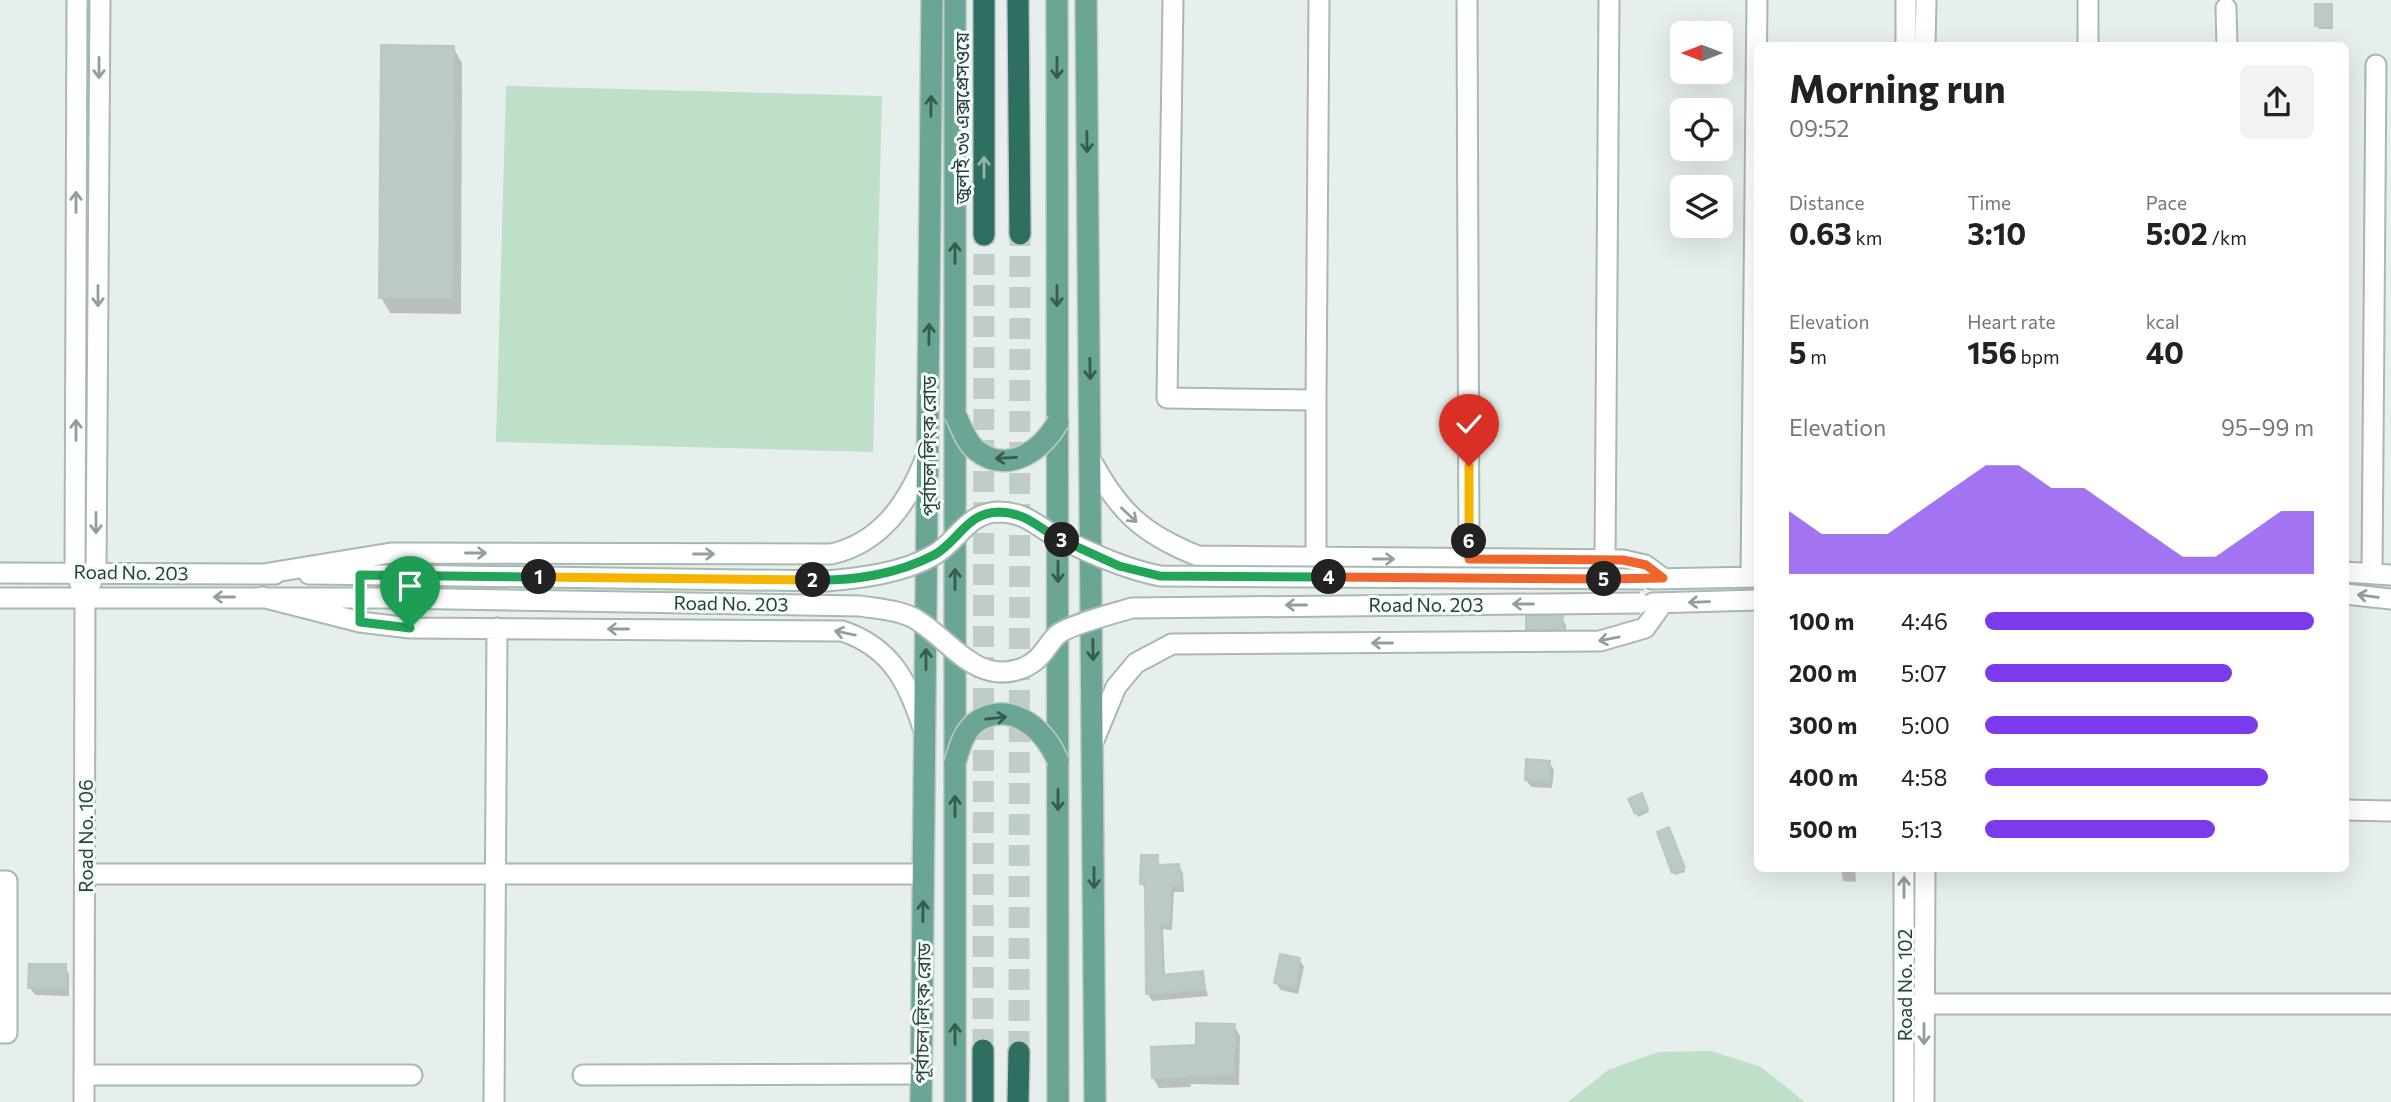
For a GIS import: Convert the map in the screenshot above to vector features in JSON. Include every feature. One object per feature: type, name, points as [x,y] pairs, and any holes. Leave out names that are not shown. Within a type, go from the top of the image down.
[{"type":"highway","name":"জুলাই ৩৬ এক্সপ্রেসওয়ে","points":[[984,0],[984,235]]},
{"type":"highway","points":[[1018,0],[1020,234]]},
{"type":"highway","points":[[983,1051],[983,1102]]},
{"type":"highway","points":[[1018,1052],[1018,1102]]},
{"type":"main road","name":"পূর্বাচল লিংক রোড","points":[[921,1102],[932,0]]},
{"type":"main road","points":[[955,0],[955,1102]]},
{"type":"main road","points":[[1057,0],[1058,1102]]},
{"type":"main road","points":[[1086,0],[1095,1102]]},
{"type":"main road","points":[[955,414],[976,451],[994,459],[1010,460],[1032,454],[1047,440],[1058,422]]},
{"type":"main road","points":[[955,763],[969,730],[979,720],[997,716],[1029,722],[1039,729],[1049,740],[1058,761]]},
{"type":"street","points":[[75,571],[77,0]]},
{"type":"street","points":[[85,596],[96,572],[100,0]]},
{"type":"street","points":[[1173,0],[1167,398],[1316,400]]},
{"type":"street","points":[[1316,559],[1319,0]]},
{"type":"street","points":[[1467,0],[1469,559]]},
{"type":"street","points":[[1605,560],[1609,0]]},
{"type":"street","points":[[1758,0],[1758,42]]},
{"type":"street","points":[[1906,0],[1906,42]]},
{"type":"street","points":[[1926,0],[1926,42]]},
{"type":"street","points":[[2088,0],[2088,42]]},
{"type":"street","points":[[2226,8],[2227,42]]},
{"type":"street","points":[[2349,572],[2382,574],[2376,65]]},
{"type":"street","name":"Road No. 203","points":[[0,573],[75,571],[263,574],[360,566],[391,553],[831,554],[850,550],[885,526],[916,483],[928,454]]},
{"type":"street","points":[[1091,460],[1109,493],[1126,514],[1165,543],[1198,556],[1605,560],[1646,565],[1653,579]]},
{"type":"street","name":"Road No. 203","points":[[360,566],[392,575],[826,580],[861,578],[934,555],[955,540],[966,524],[978,516],[996,512],[1028,518],[1058,538],[1119,566],[1160,576],[1653,579],[1754,577]]},
{"type":"street","points":[[360,566],[360,622]]},
{"type":"street","name":"Road No. 106","points":[[75,571],[85,596],[84,1102]]},
{"type":"street","points":[[2349,594],[2391,599]]},
{"type":"street","name":"Road No. 203","points":[[262,597],[360,622],[410,628],[842,631],[867,640],[902,677],[926,739]]},
{"type":"street","name":"Road No. 203","points":[[0,598],[391,598],[860,606],[915,619],[970,664],[987,671],[1003,672],[1023,668],[1040,657],[1058,634],[1132,608],[1754,600]]},
{"type":"street","name":"Road No. 203","points":[[1094,740],[1116,687],[1136,663],[1172,644],[1600,641],[1644,628],[1663,603]]},
{"type":"street","points":[[494,1102],[497,628]]},
{"type":"street","points":[[2349,810],[2391,811]]},
{"type":"street","name":"Road No. 102","points":[[1904,872],[1904,1102]]},
{"type":"street","name":"Road No. 102","points":[[1924,1102],[1925,872]]},
{"type":"street","points":[[85,874],[923,874]]},
{"type":"street","points":[[0,881],[7,881],[7,1032],[0,1032]]},
{"type":"street","points":[[1904,1004],[2391,1004]]},
{"type":"street","points":[[84,1075],[412,1074]]},
{"type":"street","points":[[583,1074],[921,1074]]},
{"type":"green space","points":[[506,86],[882,96],[873,452],[496,442]]},
{"type":"green space","points":[[1711,1051],[1761,1067],[1805,1102],[1568,1102],[1608,1070],[1658,1052]]},
{"type":"building","points":[[2315,4],[2332,4],[2332,26],[2315,26]]},
{"type":"building","points":[[381,45],[454,46],[452,298],[379,298]]},
{"type":"building","points":[[1526,616],[1563,616],[1562,629],[1526,629]]},
{"type":"building","points":[[1526,759],[1550,761],[1549,781],[1525,780]]},
{"type":"building","points":[[1642,793],[1648,809],[1635,814],[1628,799]]},
{"type":"building","points":[[1669,827],[1685,868],[1672,873],[1657,832]]},
{"type":"building","points":[[1141,855],[1158,855],[1158,865],[1179,864],[1181,885],[1171,886],[1169,923],[1160,923],[1162,975],[1203,971],[1205,989],[1146,994],[1145,884],[1140,884]]},
{"type":"building","points":[[1280,954],[1300,958],[1295,987],[1274,983]]},
{"type":"building","points":[[29,964],[66,964],[66,988],[28,988]]},
{"type":"building","points":[[1196,1023],[1235,1024],[1234,1075],[1186,1074],[1186,1077],[1152,1078],[1151,1047],[1196,1045]]},
{"type":"tunnel","points":[[1019,1052],[1020,234]]},
{"type":"tunnel","points":[[983,1050],[984,235]]},
{"type":"route","points":[[410,628],[360,622],[360,575],[826,580],[861,578],[934,555],[955,540],[966,524],[978,516],[996,512],[1028,518],[1058,538],[1098,554],[1119,566],[1160,576],[1663,578],[1646,565],[1623,560],[1469,559],[1469,466]]}]
